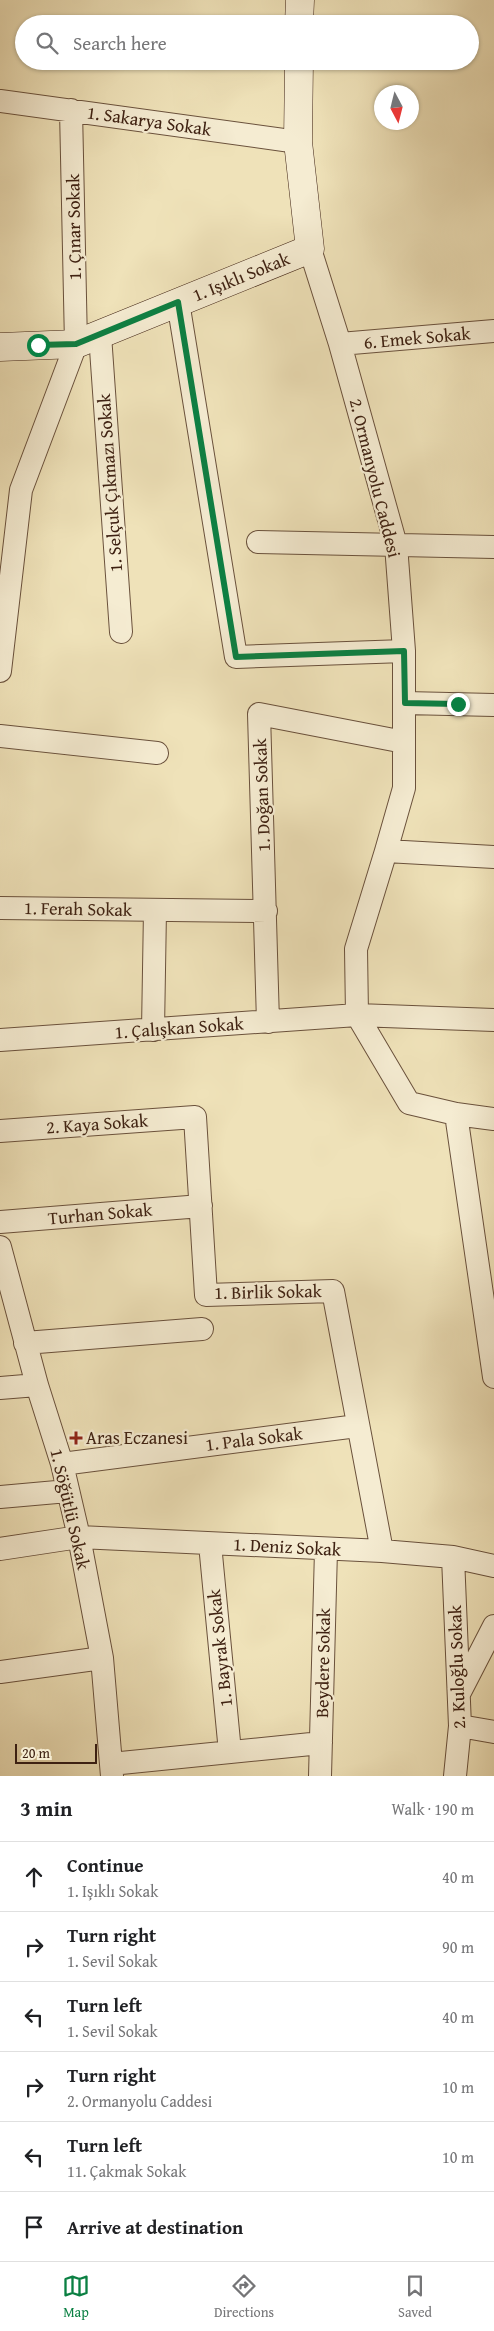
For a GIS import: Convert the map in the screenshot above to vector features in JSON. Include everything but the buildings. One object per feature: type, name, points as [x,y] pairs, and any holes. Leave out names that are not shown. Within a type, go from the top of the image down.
[{"type":"street","points":[[299,15],[300,0]]},
{"type":"street","name":"2. Ormanyolu Caddesi","points":[[299,70],[298,142],[310,249],[340,344],[396,546],[404,651],[404,788],[356,949],[357,1015]]},
{"type":"street","name":"1. Sakarya Sokak","points":[[0,101],[298,142]]},
{"type":"street","name":"1. Çınar Sokak","points":[[71,110],[88,339]]},
{"type":"street","name":"1. Işıklı Sokak","points":[[0,347],[88,339],[310,249]]},
{"type":"street","points":[[178,302],[236,657],[404,651]]},
{"type":"street","name":"6. Emek Sokak","points":[[340,344],[494,331]]},
{"type":"street","points":[[0,671],[1,640],[20,490],[88,339]]},
{"type":"street","name":"1. Selçuk Çıkmazı Sokak","points":[[88,339],[121,632]]},
{"type":"street","points":[[258,542],[494,547]]},
{"type":"street","points":[[405,703],[494,705]]},
{"type":"street","name":"1. Doğan Sokak","points":[[268,1022],[259,714],[404,742]]},
{"type":"street","points":[[0,736],[157,753]]},
{"type":"street","points":[[386,851],[494,857]]},
{"type":"street","name":"1. Ferah Sokak","points":[[0,908],[266,912]]},
{"type":"street","name":"1. Ferah Sokak","points":[[153,1030],[156,910]]},
{"type":"street","points":[[357,1015],[409,1103],[456,1114],[494,1119]]},
{"type":"street","name":"1. Çalışkan Sokak","points":[[0,1040],[357,1015],[494,1020]]},
{"type":"street","points":[[456,1114],[494,1373]]},
{"type":"street","name":"2. Kaya Sokak","points":[[0,1131],[195,1117]]},
{"type":"street","name":"1. Birlik Sokak","points":[[195,1117],[206,1295],[333,1291],[382,1551]]},
{"type":"street","name":"Turhan Sokak","points":[[0,1222],[201,1206]]},
{"type":"street","name":"1. Söğütlü Sokak","points":[[0,1247],[3,1274],[62,1464],[79,1538],[102,1658],[112,1770]]},
{"type":"street","points":[[25,1343],[202,1330]]},
{"type":"street","points":[[0,1388],[37,1385]]},
{"type":"street","name":"1. Pala Sokak","points":[[62,1464],[358,1426]]},
{"type":"street","points":[[0,1497],[68,1491]]},
{"type":"street","name":"1. Deniz Sokak","points":[[0,1549],[79,1538],[382,1551],[453,1557],[494,1566]]},
{"type":"street","name":"1. Bayrak Sokak","points":[[210,1544],[230,1752]]},
{"type":"street","name":"Beydere Sokak","points":[[320,1776],[326,1550]]},
{"type":"street","name":"2. Kuloğlu Sokak","points":[[453,1557],[460,1726],[455,1776]]},
{"type":"street","points":[[459,1694],[494,1626]]},
{"type":"street","points":[[0,1672],[102,1658]]},
{"type":"street","points":[[460,1726],[494,1732]]},
{"type":"street","points":[[112,1770],[230,1752],[321,1743]]},
{"type":"place","name":"Aras Eczanesi","points":[[76,1438]]},
{"type":"route","points":[[38,345],[76,344],[178,302],[236,657],[404,651],[405,703],[458,704]]}]
